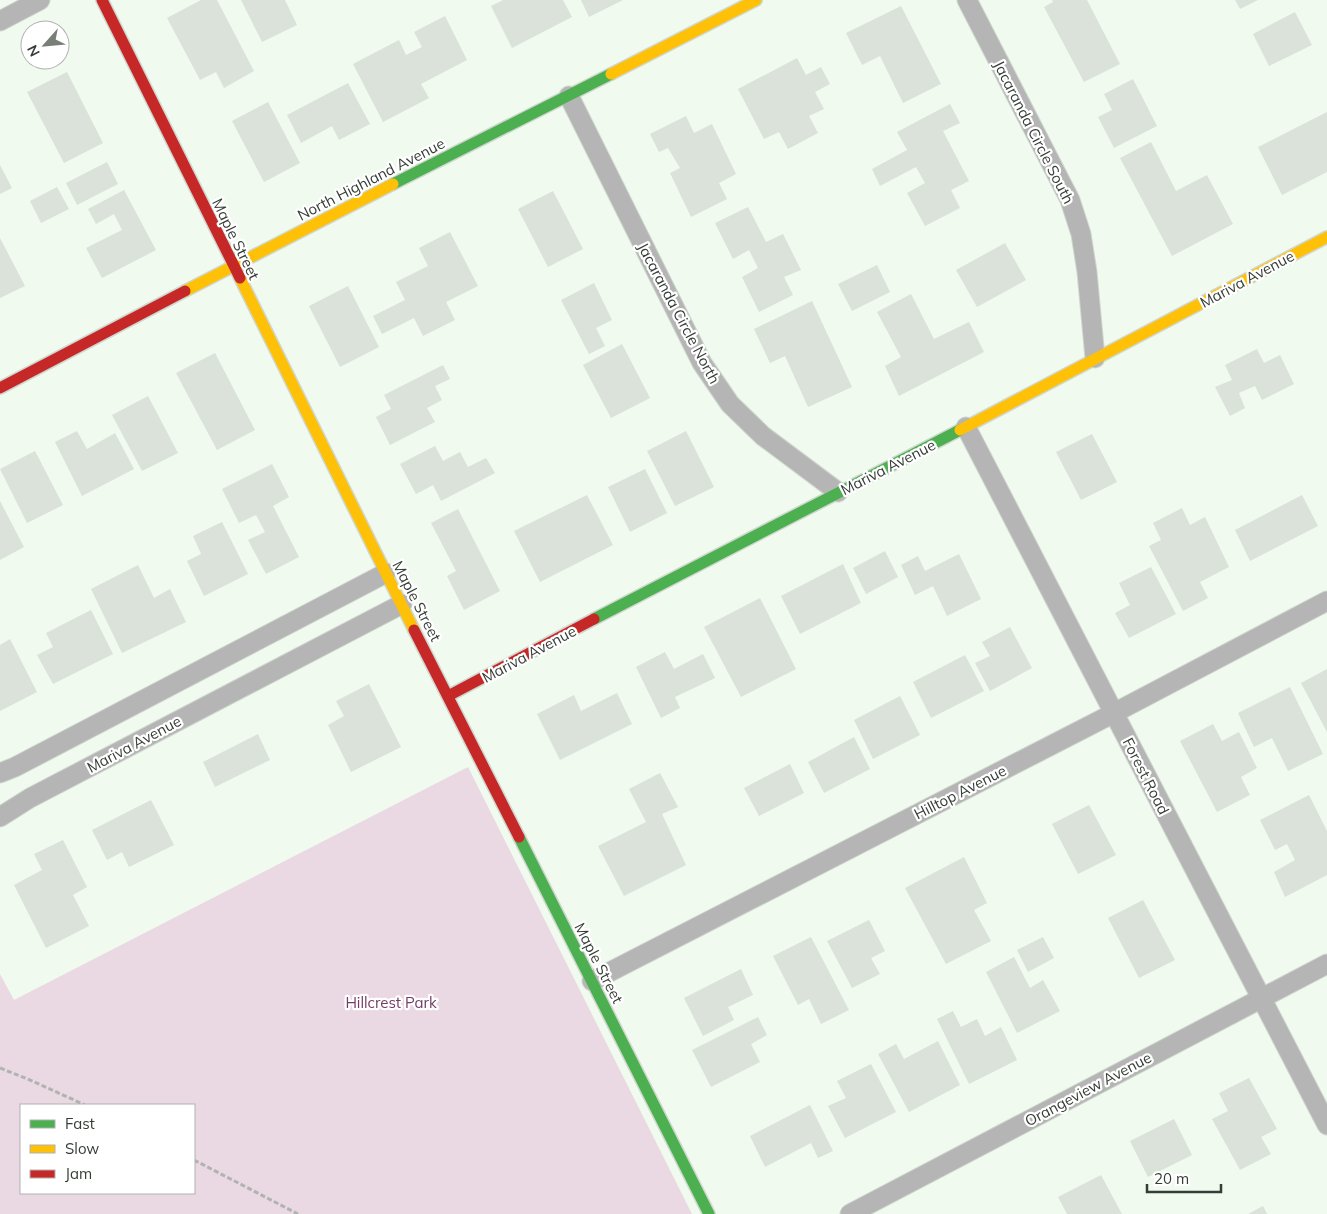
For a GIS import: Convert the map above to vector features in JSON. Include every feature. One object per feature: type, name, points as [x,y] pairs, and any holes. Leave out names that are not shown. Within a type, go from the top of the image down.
[{"type":"street","points":[[0,21],[40,0]]},
{"type":"street","name":"Maple Street","points":[[102,0],[386,573],[709,1214]]},
{"type":"street","name":"North Highland Avenue","points":[[0,388],[233,266],[756,0]]},
{"type":"street","name":"Jacaranda Circle South","points":[[967,0],[1070,200],[1081,234],[1095,358]]},
{"type":"street","name":"Jacaranda Circle North","points":[[569,96],[702,363],[730,404],[763,436],[838,492]]},
{"type":"street","name":"Mariva Avenue","points":[[448,696],[1327,237]]},
{"type":"street","name":"Forest Road","points":[[966,427],[1327,1125]]},
{"type":"street","points":[[0,773],[386,573]]},
{"type":"street","name":"Hilltop Avenue","points":[[592,981],[1114,713],[1327,601]]},
{"type":"street","name":"Mariva Avenue","points":[[0,817],[30,798],[402,604]]},
{"type":"street","name":"Orangeview Avenue","points":[[850,1214],[1327,964]]},
{"type":"path","points":[[0,1068],[83,1104]]},
{"type":"path","points":[[195,1161],[298,1214]]},
{"type":"green space","name":"Hillcrest Park","points":[[468,767],[692,1214],[0,1214],[0,974],[14,1000]]},
{"type":"building","points":[[201,0],[217,0],[254,71],[224,88],[216,72],[200,80],[167,18]]},
{"type":"building","points":[[241,0],[285,0],[297,25],[262,42]]},
{"type":"building","points":[[503,0],[563,0],[572,17],[512,48],[491,6]]},
{"type":"building","points":[[581,0],[623,0],[589,17]]},
{"type":"building","points":[[1052,0],[1087,0],[1120,64],[1084,82],[1044,7],[1053,2]]},
{"type":"building","points":[[1235,0],[1258,0],[1240,9]]},
{"type":"building","points":[[901,6],[941,84],[903,103],[880,56],[862,65],[846,33]]},
{"type":"building","points":[[1295,12],[1312,45],[1269,66],[1253,34]]},
{"type":"building","points":[[445,16],[467,60],[421,84],[429,98],[383,122],[353,64],[399,40],[406,55],[422,47],[414,32]]},
{"type":"building","points":[[797,58],[806,75],[821,67],[830,84],[815,92],[824,109],[809,116],[818,133],[788,149],[779,132],[764,139],[738,89]]},
{"type":"building","points":[[67,72],[103,143],[64,163],[27,92]]},
{"type":"building","points":[[1133,79],[1157,126],[1114,148],[1098,117],[1112,110],[1104,94]]},
{"type":"building","points":[[348,83],[370,124],[339,140],[332,126],[301,143],[287,115]]},
{"type":"building","points":[[268,102],[300,163],[264,182],[232,121]]},
{"type":"building","points":[[950,104],[960,123],[943,131],[969,181],[951,190],[960,208],[925,226],[907,193],[925,183],[916,167],[880,186],[872,169],[907,150],[897,132]]},
{"type":"building","points":[[1327,112],[1327,172],[1282,195],[1258,147]]},
{"type":"building","points":[[686,116],[694,133],[712,124],[736,174],[719,183],[727,199],[691,217],[670,173],[680,168],[668,148],[659,152],[650,134]]},
{"type":"building","points":[[1151,142],[1176,191],[1207,175],[1233,224],[1172,256],[1120,158]]},
{"type":"building","points":[[107,162],[118,184],[77,205],[66,183]]},
{"type":"building","points":[[0,165],[12,188],[0,194]]},
{"type":"building","points":[[57,187],[69,209],[41,223],[30,201]]},
{"type":"building","points":[[124,190],[156,250],[102,278],[86,248],[122,230],[114,214],[96,224],[88,209]]},
{"type":"building","points":[[553,191],[583,249],[548,267],[518,209]]},
{"type":"building","points":[[748,207],[766,242],[783,234],[801,270],[784,277],[793,295],[759,312],[742,277],[758,268],[749,250],[733,259],[715,223]]},
{"type":"building","points":[[450,232],[478,286],[446,302],[455,320],[423,336],[414,318],[382,334],[373,316],[405,300],[396,282],[428,266],[419,248]]},
{"type":"building","points":[[0,238],[25,286],[0,298]]},
{"type":"building","points":[[1005,243],[1026,280],[977,307],[956,270]]},
{"type":"building","points":[[877,265],[890,292],[852,311],[838,284]]},
{"type":"building","points":[[594,283],[612,320],[596,328],[605,346],[589,354],[561,300]]},
{"type":"building","points":[[348,286],[379,347],[340,367],[309,306]]},
{"type":"building","points":[[911,294],[934,339],[969,322],[984,352],[899,396],[885,366],[901,357],[877,312]]},
{"type":"building","points":[[812,301],[852,387],[808,407],[785,356],[770,363],[754,329]]},
{"type":"building","points":[[622,344],[650,398],[611,418],[583,365]]},
{"type":"building","points":[[1257,349],[1264,363],[1280,355],[1294,384],[1262,400],[1255,386],[1239,393],[1245,408],[1230,416],[1215,387],[1232,380],[1225,365]]},
{"type":"building","points":[[215,353],[255,430],[217,450],[176,373]]},
{"type":"building","points":[[443,365],[450,379],[435,386],[442,400],[427,408],[435,422],[390,445],[376,417],[391,409],[384,395]]},
{"type":"building","points":[[148,396],[178,453],[142,471],[112,415]]},
{"type":"building","points":[[77,431],[87,449],[115,433],[134,469],[82,496],[55,442]]},
{"type":"building","points":[[686,431],[714,487],[675,506],[647,451]]},
{"type":"building","points":[[1092,434],[1117,482],[1081,500],[1056,452]]},
{"type":"building","points":[[435,446],[443,461],[460,452],[468,467],[486,458],[495,473],[441,501],[433,485],[416,494],[400,464]]},
{"type":"building","points":[[35,451],[63,505],[27,523],[0,469]]},
{"type":"building","points":[[272,464],[289,497],[273,506],[299,557],[266,574],[248,540],[265,532],[256,515],[239,523],[222,489]]},
{"type":"building","points":[[645,469],[667,513],[630,532],[608,487]]},
{"type":"building","points":[[587,495],[613,545],[540,582],[514,531]]},
{"type":"building","points":[[1302,495],[1318,526],[1250,561],[1235,530]]},
{"type":"building","points":[[0,501],[24,547],[0,560]]},
{"type":"building","points":[[1182,508],[1190,525],[1205,517],[1229,567],[1200,582],[1208,598],[1183,611],[1149,546],[1161,540],[1153,523]]},
{"type":"building","points":[[458,509],[500,591],[464,610],[447,576],[456,571],[431,523]]},
{"type":"building","points":[[222,522],[248,574],[204,596],[187,561],[201,554],[193,536]]},
{"type":"building","points":[[885,551],[898,577],[866,594],[853,568]]},
{"type":"building","points":[[959,554],[981,599],[947,616],[933,586],[915,595],[901,565],[918,556],[925,571]]},
{"type":"building","points":[[843,564],[861,603],[800,634],[781,596]]},
{"type":"building","points":[[138,565],[154,598],[170,589],[186,622],[122,653],[91,589]]},
{"type":"building","points":[[1151,567],[1176,614],[1129,638],[1115,613],[1130,605],[1119,583]]},
{"type":"building","points":[[760,598],[796,669],[741,697],[704,627]]},
{"type":"building","points":[[91,610],[113,654],[53,684],[37,655],[53,647],[46,633]]},
{"type":"building","points":[[1010,627],[1032,668],[990,691],[975,663],[990,656],[982,642]]},
{"type":"building","points":[[10,639],[37,692],[0,711],[0,645]]},
{"type":"building","points":[[665,652],[674,669],[703,654],[715,678],[675,697],[680,708],[661,718],[636,667]]},
{"type":"building","points":[[965,655],[984,691],[931,718],[913,682]]},
{"type":"building","points":[[1327,669],[1327,732],[1301,683]]},
{"type":"building","points":[[369,684],[401,747],[351,772],[328,725],[344,716],[336,701]]},
{"type":"building","points":[[1290,687],[1323,754],[1288,771],[1272,738],[1254,747],[1238,713]]},
{"type":"building","points":[[617,693],[632,724],[560,760],[537,714],[574,695],[581,711]]},
{"type":"building","points":[[900,696],[920,735],[873,759],[854,720]]},
{"type":"building","points":[[1213,724],[1222,741],[1239,732],[1257,768],[1241,777],[1250,795],[1217,812],[1180,741]]},
{"type":"building","points":[[258,734],[270,760],[215,787],[203,762]]},
{"type":"building","points":[[854,737],[870,769],[824,793],[808,762]]},
{"type":"building","points":[[790,764],[804,793],[759,816],[744,788]]},
{"type":"building","points":[[660,773],[678,807],[662,814],[686,865],[624,896],[598,846],[646,822],[629,789]]},
{"type":"building","points":[[1309,795],[1327,831],[1327,875],[1285,897],[1274,872],[1295,860],[1287,844],[1275,850],[1260,820]]},
{"type":"building","points":[[151,800],[174,845],[129,867],[122,852],[107,860],[92,830]]},
{"type":"building","points":[[1089,805],[1116,855],[1078,874],[1052,824]]},
{"type":"building","points":[[63,840],[87,887],[73,895],[89,926],[46,948],[14,885],[42,870],[34,854]]},
{"type":"building","points":[[964,857],[987,903],[974,910],[991,941],[946,964],[905,888]]},
{"type":"building","points":[[1143,900],[1175,960],[1139,978],[1108,918]]},
{"type":"building","points":[[869,920],[885,951],[871,958],[880,974],[852,988],[827,941]]},
{"type":"building","points":[[811,937],[849,1010],[821,1024],[809,999],[798,1005],[773,956]]},
{"type":"building","points":[[1043,937],[1054,958],[1028,972],[1017,950]]},
{"type":"building","points":[[1014,957],[1030,988],[1043,980],[1060,1011],[1017,1033],[986,972]]},
{"type":"building","points":[[741,969],[753,995],[728,1007],[734,1020],[703,1036],[684,998]]},
{"type":"building","points":[[953,1011],[961,1027],[977,1019],[985,1036],[1001,1027],[1017,1060],[969,1084],[937,1019]]},
{"type":"building","points":[[758,1017],[767,1035],[751,1044],[760,1062],[711,1087],[692,1050]]},
{"type":"building","points":[[938,1041],[960,1085],[909,1112],[878,1054],[896,1044],[904,1059]]},
{"type":"building","points":[[871,1064],[896,1112],[845,1138],[828,1106],[846,1098],[837,1081]]},
{"type":"building","points":[[1249,1078],[1277,1129],[1261,1137],[1271,1154],[1240,1170],[1212,1119],[1228,1111],[1219,1093]]},
{"type":"building","points":[[810,1105],[833,1151],[818,1158],[811,1143],[765,1167],[750,1136]]},
{"type":"building","points":[[1174,1119],[1192,1155],[1148,1177],[1130,1141]]},
{"type":"building","points":[[1101,1175],[1122,1214],[1067,1214],[1058,1197]]},
{"type":"building","points":[[1263,1206],[1267,1214],[1248,1214]]},
{"type":"traffic: fast","points":[[393,184],[611,74]]},
{"type":"traffic: fast","points":[[594,619],[960,430]]},
{"type":"traffic: fast","points":[[519,837],[709,1214]]},
{"type":"traffic: slow","points":[[611,74],[756,0]]},
{"type":"traffic: slow","points":[[185,291],[393,184]]},
{"type":"traffic: slow","points":[[960,430],[1327,237]]},
{"type":"traffic: slow","points":[[240,278],[414,630]]},
{"type":"traffic: jam","points":[[102,0],[240,278]]},
{"type":"traffic: jam","points":[[0,388],[185,291]]},
{"type":"traffic: jam","points":[[448,696],[594,619]]},
{"type":"traffic: jam","points":[[414,630],[519,837]]}]
